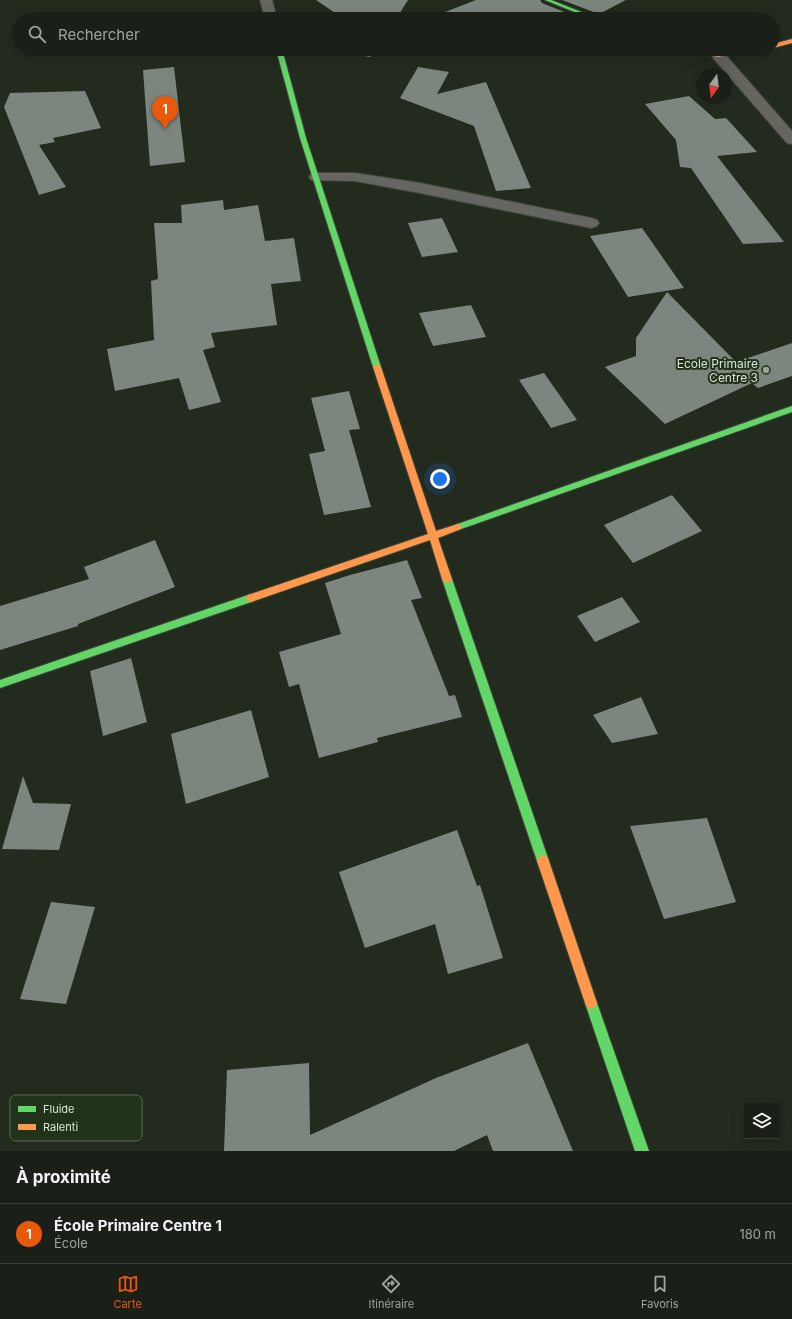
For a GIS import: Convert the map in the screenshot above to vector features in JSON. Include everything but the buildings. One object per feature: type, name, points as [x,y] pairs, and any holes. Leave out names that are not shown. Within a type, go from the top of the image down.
[{"type":"street","points":[[266,0],[269,12]]},
{"type":"street","points":[[547,0],[579,12]]},
{"type":"street","points":[[780,44],[792,41]]},
{"type":"street","points":[[281,56],[303,138],[432,536],[642,1151]]},
{"type":"street","points":[[719,56],[792,140]]},
{"type":"street","points":[[316,177],[355,177],[591,223]]},
{"type":"street","points":[[0,684],[432,536],[792,409]]},
{"type":"traffic: fast","points":[[547,0],[579,12]]},
{"type":"traffic: fast","points":[[281,56],[303,138],[377,367]]},
{"type":"traffic: fast","points":[[458,527],[792,409]]},
{"type":"traffic: fast","points":[[447,579],[543,861]]},
{"type":"traffic: fast","points":[[0,684],[251,598]]},
{"type":"traffic: fast","points":[[591,1003],[642,1151]]},
{"type":"traffic: slow","points":[[780,44],[792,41]]},
{"type":"traffic: slow","points":[[377,367],[447,579]]},
{"type":"traffic: slow","points":[[251,598],[458,527]]},
{"type":"traffic: slow","points":[[543,861],[591,1003]]},
{"type":"place","name":"École Primaire Centre 1","points":[[165,129]]},
{"type":"place","name":"Ecole Primaire Centre 3","points":[[766,370]]}]
